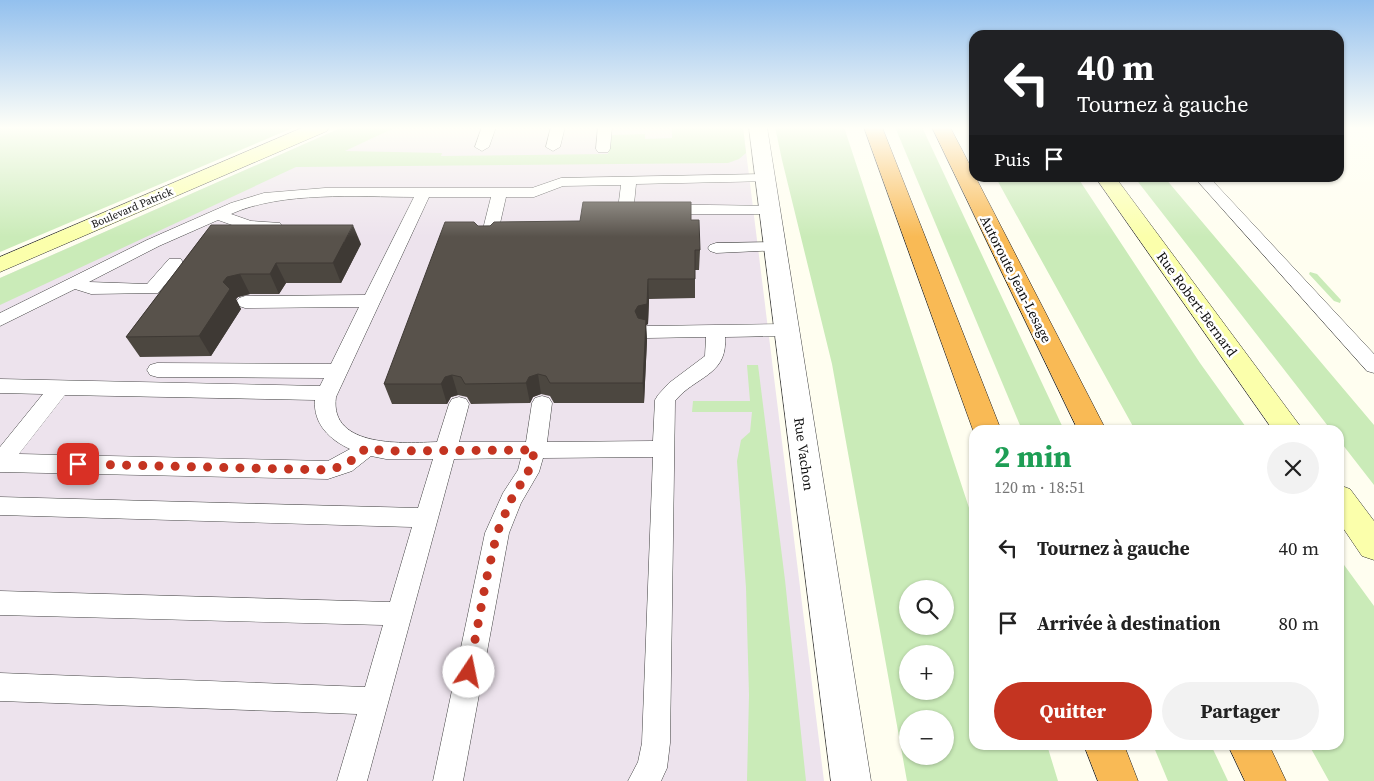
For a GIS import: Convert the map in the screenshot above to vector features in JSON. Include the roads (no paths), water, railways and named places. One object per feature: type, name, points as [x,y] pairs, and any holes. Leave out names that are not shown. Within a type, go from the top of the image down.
[{"type":"highway","points":[[887,163],[985,425]]},
{"type":"highway","name":"Autoroute Jean-Lesage","points":[[959,163],[1090,425]]},
{"type":"highway","points":[[1106,750],[1118,781]]},
{"type":"highway","points":[[1250,750],[1266,781]]},
{"type":"street","name":"Boulevard Patrick","points":[[0,266],[236,163]]},
{"type":"street","name":"Rue Vachon","points":[[763,163],[851,781]]},
{"type":"street","name":"Rue Robert-Bernard","points":[[1109,182],[1285,425]]},
{"type":"street","points":[[1344,505],[1374,546]]},
{"type":"lane","points":[[0,320],[153,243],[217,214],[252,201],[278,195],[534,192],[561,182],[765,178]]},
{"type":"lane","points":[[629,180],[626,209],[770,209]]},
{"type":"lane","points":[[1206,182],[1374,366]]},
{"type":"lane","points":[[424,192],[327,393],[324,409],[330,422],[342,437],[366,448],[386,451],[663,449]]},
{"type":"lane","points":[[488,241],[500,192]]},
{"type":"lane","points":[[217,214],[249,226],[289,226]]},
{"type":"lane","points":[[716,248],[775,247]]},
{"type":"lane","points":[[74,283],[91,289],[152,289],[175,264]]},
{"type":"lane","points":[[246,302],[371,301]]},
{"type":"lane","points":[[647,332],[786,330]]},
{"type":"lane","points":[[643,781],[652,768],[656,743],[665,400],[669,393],[710,362],[716,354],[715,331]]},
{"type":"lane","points":[[157,370],[337,371]]},
{"type":"lane","points":[[0,386],[327,393]]},
{"type":"lane","points":[[0,463],[59,388]]},
{"type":"lane","points":[[448,781],[497,533],[511,500],[528,472],[535,450],[542,403]]},
{"type":"lane","points":[[352,781],[458,404]]},
{"type":"lane","points":[[0,463],[328,470],[341,467],[353,461],[366,448]]},
{"type":"lane","points":[[0,506],[426,518]]},
{"type":"lane","points":[[0,602],[399,614]]},
{"type":"lane","points":[[0,687],[375,701]]}]
